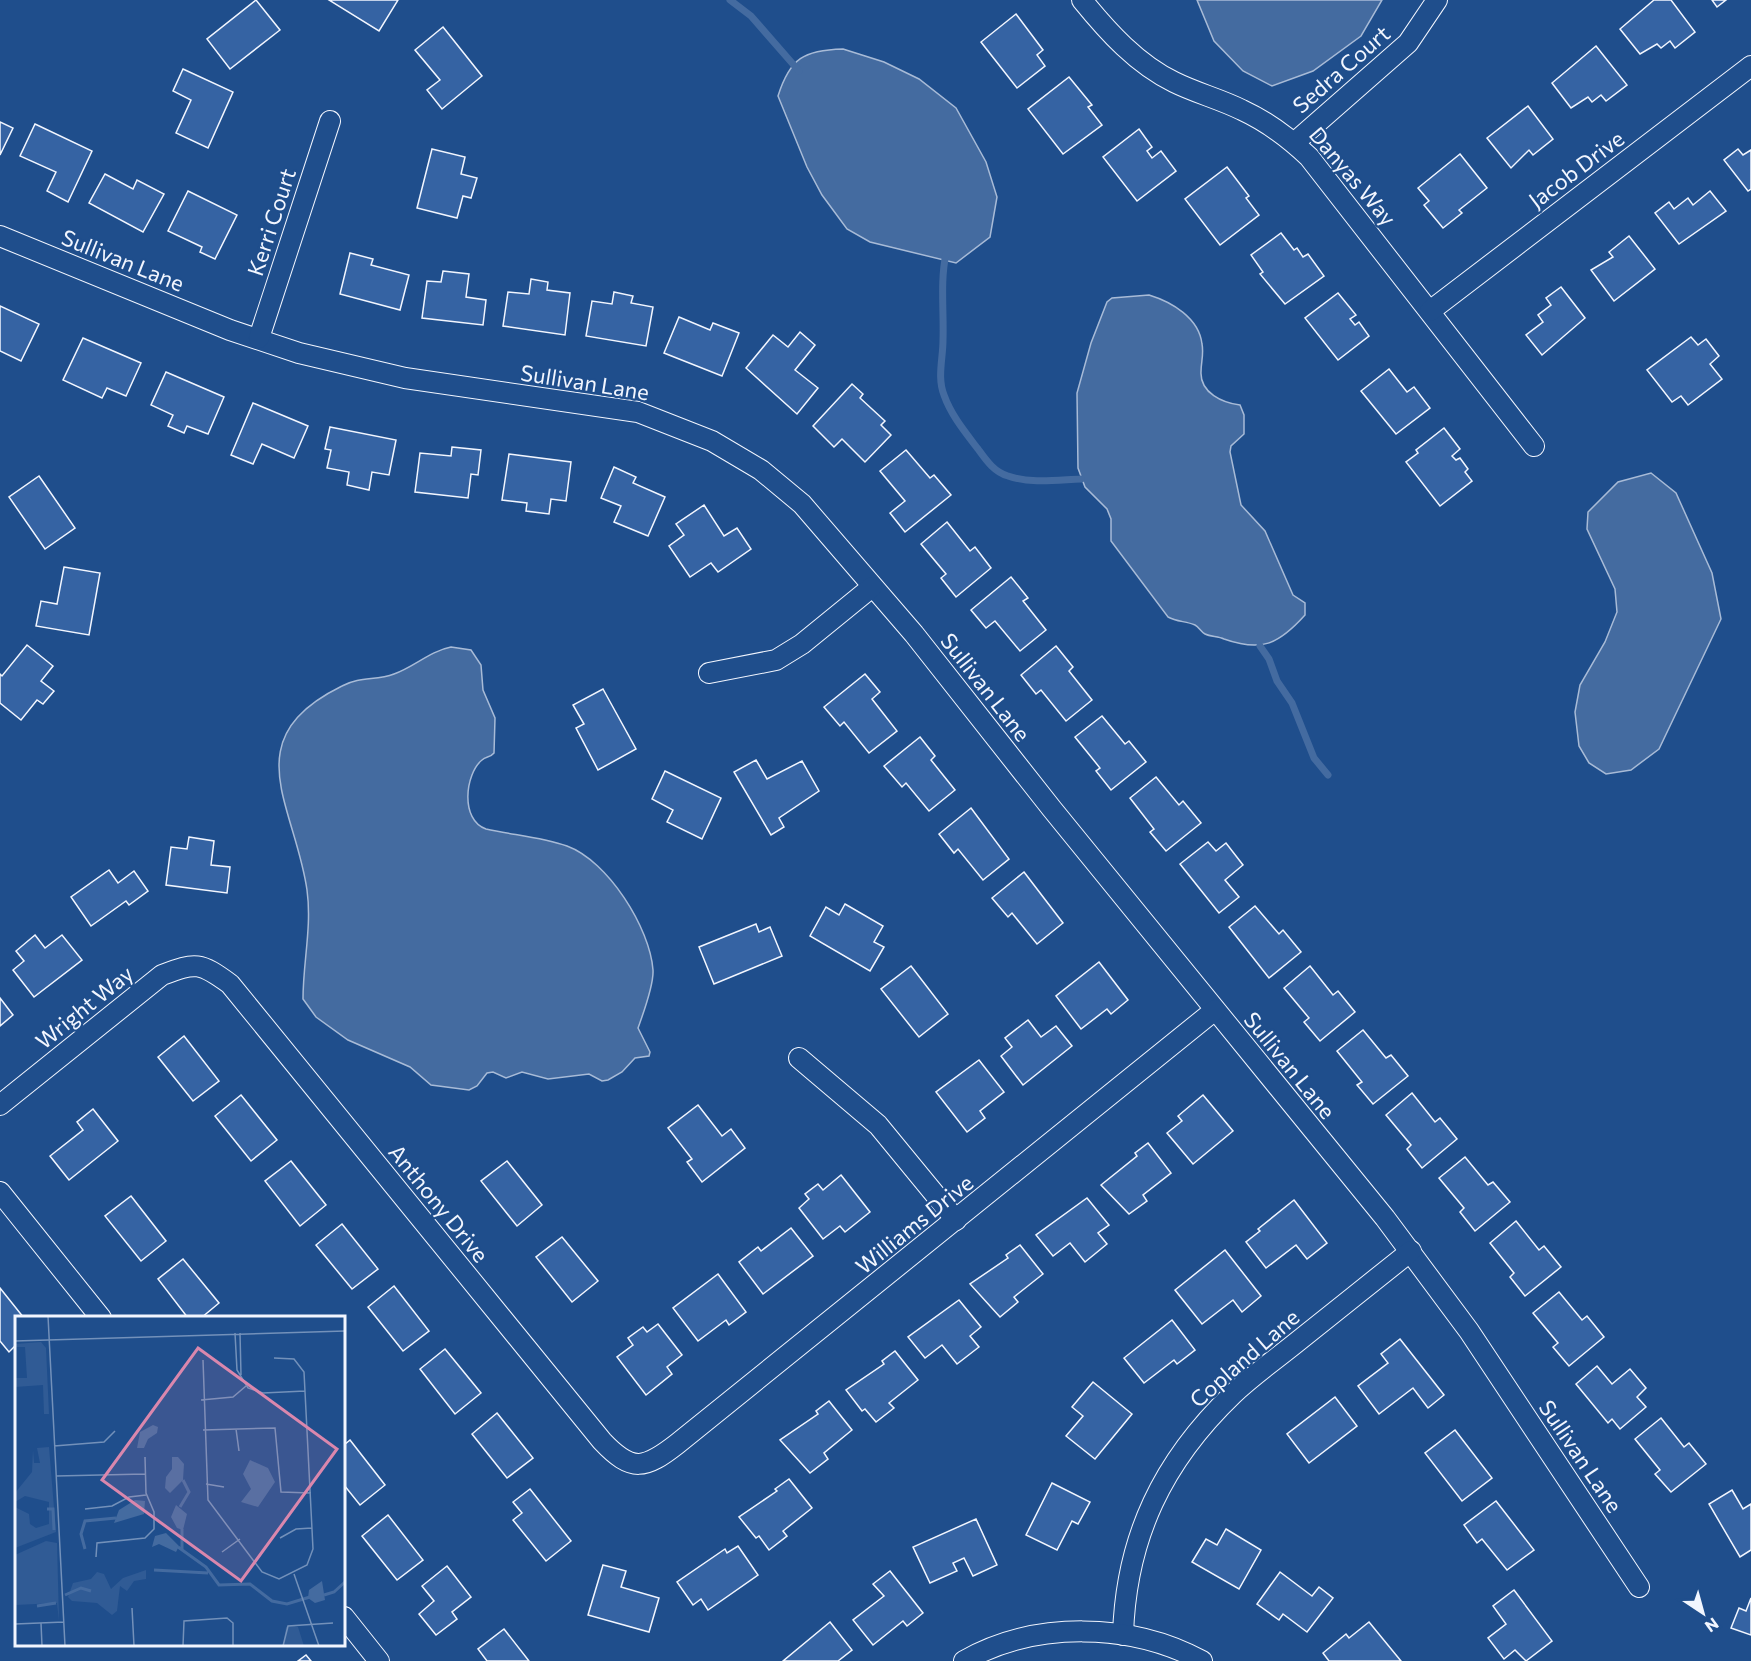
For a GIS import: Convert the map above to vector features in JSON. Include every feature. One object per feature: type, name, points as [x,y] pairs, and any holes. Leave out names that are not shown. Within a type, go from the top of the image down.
[{"type":"street","name":"Danyas Way","points":[[1082,0],[1099,22],[1151,69],[1175,82],[1243,110],[1283,133],[1294,143],[1319,168],[1534,446]]},
{"type":"street","name":"Sedra Court","points":[[1294,143],[1408,43],[1437,0]]},
{"type":"street","name":"Jacob Drive","points":[[1430,311],[1751,66]]},
{"type":"street","name":"Kerri Court","points":[[259,338],[330,121]]},
{"type":"street","name":"Sullivan Lane","points":[[0,236],[230,330],[300,353],[405,378],[638,412],[712,441],[761,470],[802,504],[872,587],[1411,1251],[1469,1331],[1639,1587]]},
{"type":"street","points":[[709,673],[776,660],[802,644],[872,587]]},
{"type":"street","name":"Wright Way","points":[[0,1105],[162,975],[190,964],[205,966]]},
{"type":"street","name":"Anthony Drive","points":[[205,966],[230,984],[602,1441],[618,1458],[639,1465]]},
{"type":"street","name":"Williams Drive","points":[[639,1465],[659,1458],[1215,1010]]},
{"type":"street","points":[[799,1058],[878,1125],[956,1220]]},
{"type":"street","points":[[0,1192],[100,1316]]},
{"type":"street","name":"Copland Lane","points":[[1123,1635],[1128,1576],[1138,1538],[1154,1499],[1173,1464],[1201,1426],[1235,1392],[1411,1251]]},
{"type":"street","points":[[345,1618],[379,1661]]},
{"type":"street","points":[[964,1661],[1003,1643],[1028,1636],[1095,1632],[1123,1635],[1161,1644],[1202,1661]]},
{"type":"water","points":[[1197,0],[1382,0],[1361,36],[1313,71],[1272,86],[1243,71],[1214,41]]},
{"type":"water","points":[[843,49],[884,62],[919,79],[956,108],[986,162],[997,197],[990,237],[956,263],[870,242],[847,229],[822,195],[807,167],[778,96],[788,73],[800,59],[818,51]]},
{"type":"water","points":[[1149,295],[1183,312],[1196,326],[1203,351],[1201,372],[1204,386],[1214,396],[1240,405],[1244,415],[1244,434],[1231,446],[1230,452],[1241,505],[1265,531],[1293,595],[1305,603],[1305,615],[1286,633],[1268,643],[1248,645],[1237,643],[1207,635],[1195,625],[1168,617],[1111,541],[1111,519],[1107,509],[1085,487],[1078,468],[1077,393],[1091,343],[1107,302],[1112,298]]},
{"type":"water","points":[[1651,473],[1676,493],[1712,573],[1721,619],[1659,749],[1631,770],[1606,774],[1589,763],[1579,746],[1575,712],[1580,685],[1605,642],[1617,612],[1615,589],[1587,529],[1588,512],[1618,482]]},
{"type":"water","points":[[451,647],[471,650],[481,665],[483,690],[495,718],[494,753],[476,767],[469,786],[469,807],[472,816],[486,829],[538,838],[567,846],[582,854],[611,881],[635,916],[644,935],[650,953],[653,976],[638,1028],[650,1052],[649,1056],[635,1058],[622,1072],[608,1080],[602,1081],[589,1074],[548,1079],[522,1072],[506,1078],[493,1072],[487,1073],[477,1086],[469,1090],[431,1085],[410,1067],[348,1040],[316,1017],[303,999],[308,931],[307,890],[301,859],[284,802],[280,776],[280,751],[289,728],[309,706],[342,686],[394,674],[436,652]]},
{"type":"building","points":[[256,0],[280,30],[230,69],[207,39]]},
{"type":"building","points":[[329,0],[398,0],[379,31]]},
{"type":"building","points":[[1654,0],[1671,0],[1695,32],[1675,48],[1670,41],[1661,48],[1657,44],[1640,54],[1620,29]]},
{"type":"building","points":[[1712,0],[1726,0],[1717,7]]},
{"type":"building","points":[[1016,14],[1043,50],[1037,55],[1045,66],[1017,88],[981,42]]},
{"type":"building","points":[[443,27],[482,76],[442,109],[427,90],[440,80],[415,50]]},
{"type":"building","points":[[1596,46],[1627,85],[1606,101],[1601,95],[1592,102],[1588,97],[1571,108],[1552,83]]},
{"type":"building","points":[[183,69],[233,92],[208,148],[176,133],[191,100],[173,91]]},
{"type":"building","points":[[1069,77],[1092,105],[1088,107],[1102,125],[1063,154],[1028,109]]},
{"type":"building","points":[[1528,106],[1553,139],[1533,155],[1529,150],[1511,168],[1487,138]]},
{"type":"building","points":[[0,122],[13,128],[0,155]]},
{"type":"building","points":[[35,124],[92,151],[68,202],[47,191],[56,172],[20,156]]},
{"type":"building","points":[[1139,129],[1152,147],[1147,151],[1152,158],[1161,151],[1176,171],[1137,201],[1103,157]]},
{"type":"building","points":[[432,149],[465,157],[461,174],[477,178],[471,198],[463,196],[457,218],[417,208]]},
{"type":"building","points":[[1738,149],[1743,155],[1751,150],[1751,189],[1748,191],[1724,160]]},
{"type":"building","points":[[1460,154],[1487,188],[1459,210],[1462,213],[1443,228],[1424,205],[1429,201],[1418,188]]},
{"type":"building","points":[[1227,167],[1249,196],[1246,198],[1259,215],[1220,245],[1185,199]]},
{"type":"building","points":[[105,174],[133,189],[137,180],[164,194],[143,232],[89,203]]},
{"type":"building","points":[[188,191],[237,215],[215,259],[200,252],[202,247],[168,231]]},
{"type":"building","points":[[1710,191],[1726,211],[1679,244],[1655,213],[1669,202],[1674,209],[1688,198],[1693,205]]},
{"type":"building","points":[[1281,233],[1294,250],[1297,248],[1303,257],[1308,254],[1324,276],[1285,304],[1260,274],[1263,272],[1251,255]]},
{"type":"building","points":[[1629,236],[1655,269],[1614,301],[1591,270],[1613,257],[1609,252]]},
{"type":"building","points":[[350,253],[373,259],[371,265],[409,275],[400,310],[340,294]]},
{"type":"building","points":[[443,271],[469,274],[466,297],[486,300],[483,325],[422,318],[427,281],[441,282]]},
{"type":"building","points":[[531,279],[548,282],[547,290],[570,293],[565,335],[503,326],[508,292],[529,294]]},
{"type":"building","points":[[1561,287],[1585,318],[1542,355],[1526,335],[1543,322],[1538,315],[1551,305],[1546,298]]},
{"type":"building","points":[[614,292],[633,296],[631,303],[653,307],[646,346],[586,336],[592,301],[612,304]]},
{"type":"building","points":[[1338,293],[1356,315],[1350,319],[1355,325],[1359,322],[1369,336],[1338,360],[1305,318]]},
{"type":"building","points":[[0,306],[39,324],[21,361],[0,351]]},
{"type":"building","points":[[679,317],[710,330],[713,323],[739,333],[722,376],[664,353]]},
{"type":"building","points":[[800,332],[815,345],[795,370],[818,388],[797,414],[746,368],[773,335],[788,347]]},
{"type":"building","points":[[1691,337],[1698,345],[1706,339],[1719,356],[1710,364],[1722,379],[1688,405],[1681,396],[1672,402],[1647,370]]},
{"type":"building","points":[[83,338],[141,363],[126,396],[107,388],[102,398],[63,380]]},
{"type":"building","points":[[1389,369],[1407,392],[1414,387],[1430,408],[1396,434],[1361,391]]},
{"type":"building","points":[[166,372],[224,397],[208,434],[187,426],[184,433],[168,426],[173,415],[151,405]]},
{"type":"building","points":[[852,384],[863,394],[860,398],[885,421],[881,425],[891,435],[865,462],[842,439],[834,447],[813,426]]},
{"type":"building","points":[[253,403],[308,426],[294,458],[262,444],[253,464],[231,455]]},
{"type":"building","points":[[330,427],[396,440],[389,475],[372,472],[369,490],[347,485],[349,472],[327,468],[331,450],[325,449]]},
{"type":"building","points":[[1444,428],[1460,449],[1452,456],[1456,460],[1460,458],[1468,469],[1465,472],[1472,481],[1440,506],[1406,462],[1418,453],[1416,450]]},
{"type":"building","points":[[452,447],[481,450],[478,475],[471,474],[468,498],[415,492],[420,453],[451,456]]},
{"type":"building","points":[[906,450],[930,478],[934,475],[951,495],[905,532],[890,513],[905,501],[880,471]]},
{"type":"building","points":[[509,454],[571,462],[566,501],[551,499],[549,514],[526,511],[527,503],[502,500]]},
{"type":"building","points":[[614,467],[636,477],[633,483],[665,497],[648,536],[614,522],[621,506],[601,498]]},
{"type":"building","points":[[39,476],[75,528],[45,549],[9,497]]},
{"type":"building","points":[[704,505],[724,536],[737,528],[751,549],[718,572],[711,563],[690,577],[669,546],[684,535],[676,524]]},
{"type":"building","points":[[947,522],[970,551],[975,547],[991,568],[956,597],[941,578],[946,574],[921,544]]},
{"type":"building","points":[[64,567],[100,573],[89,635],[36,626],[41,601],[57,604]]},
{"type":"building","points":[[1011,577],[1028,598],[1023,601],[1046,630],[1020,651],[995,621],[986,628],[971,610]]},
{"type":"building","points":[[27,645],[53,666],[41,681],[54,691],[43,704],[37,700],[21,720],[0,703],[0,674],[2,676]]},
{"type":"building","points":[[1056,646],[1073,667],[1069,671],[1092,700],[1066,721],[1041,690],[1036,694],[1021,675]]},
{"type":"building","points":[[865,674],[880,692],[872,699],[897,731],[869,753],[844,722],[840,726],[824,707]]},
{"type":"building","points":[[603,689],[636,749],[598,770],[576,728],[584,724],[573,705]]},
{"type":"building","points":[[1102,716],[1125,744],[1129,741],[1146,762],[1111,790],[1096,771],[1100,768],[1075,737]]},
{"type":"building","points":[[920,737],[935,756],[931,760],[955,790],[929,811],[906,783],[902,787],[884,766]]},
{"type":"building","points":[[756,760],[767,779],[802,761],[819,791],[779,818],[784,827],[771,835],[734,772]]},
{"type":"building","points":[[665,771],[721,798],[702,839],[667,822],[673,810],[652,799]]},
{"type":"building","points":[[1156,777],[1179,805],[1183,801],[1201,823],[1166,851],[1150,832],[1154,829],[1130,798]]},
{"type":"building","points":[[971,808],[1009,859],[983,880],[958,849],[954,853],[939,834]]},
{"type":"building","points":[[189,837],[214,841],[211,865],[230,867],[227,893],[166,885],[171,847],[187,849]]},
{"type":"building","points":[[1208,842],[1216,851],[1226,843],[1243,865],[1225,880],[1239,897],[1219,913],[1180,864]]},
{"type":"building","points":[[109,870],[118,883],[134,871],[148,891],[129,905],[126,901],[91,926],[71,897]]},
{"type":"building","points":[[1024,872],[1063,923],[1037,944],[1012,913],[1008,917],[992,898]]},
{"type":"building","points":[[845,904],[883,926],[874,942],[884,947],[870,971],[810,936],[826,907],[839,915]]},
{"type":"building","points":[[1255,906],[1279,934],[1283,930],[1301,952],[1269,978],[1229,927]]},
{"type":"building","points":[[756,924],[759,932],[770,927],[782,956],[714,984],[699,947]]},
{"type":"building","points":[[35,935],[45,948],[62,935],[82,960],[34,997],[13,970],[24,961],[16,951]]},
{"type":"building","points":[[1099,962],[1128,1000],[1111,1014],[1107,1009],[1081,1029],[1056,996]]},
{"type":"building","points":[[911,966],[948,1014],[919,1037],[881,989]]},
{"type":"building","points":[[1310,966],[1333,995],[1338,991],[1355,1012],[1320,1041],[1304,1022],[1309,1018],[1284,988]]},
{"type":"building","points":[[0,998],[13,1015],[0,1026]]},
{"type":"building","points":[[1028,1020],[1041,1037],[1056,1026],[1072,1046],[1023,1085],[1001,1056],[1012,1047],[1005,1038]]},
{"type":"building","points":[[1363,1030],[1386,1058],[1391,1055],[1408,1076],[1373,1104],[1357,1085],[1362,1082],[1337,1051]]},
{"type":"building","points":[[184,1036],[219,1081],[193,1101],[158,1057]]},
{"type":"building","points":[[979,1060],[1004,1092],[980,1111],[985,1118],[967,1132],[936,1092]]},
{"type":"building","points":[[1412,1093],[1435,1122],[1440,1118],[1457,1139],[1422,1168],[1407,1149],[1411,1145],[1386,1115]]},
{"type":"building","points":[[241,1095],[277,1140],[251,1161],[215,1116]]},
{"type":"building","points":[[1203,1095],[1233,1131],[1193,1164],[1167,1133],[1182,1121],[1178,1116]]},
{"type":"building","points":[[698,1105],[722,1136],[731,1129],[745,1148],[702,1182],[687,1162],[692,1159],[668,1128]]},
{"type":"building","points":[[93,1109],[118,1141],[69,1180],[50,1156],[83,1130],[77,1122]]},
{"type":"building","points":[[1148,1143],[1171,1173],[1143,1195],[1147,1201],[1129,1214],[1101,1185],[1137,1156],[1135,1153]]},
{"type":"building","points":[[1465,1157],[1488,1185],[1493,1182],[1510,1202],[1475,1231],[1460,1212],[1464,1208],[1439,1178]]},
{"type":"building","points":[[291,1161],[326,1205],[300,1226],[265,1181]]},
{"type":"building","points":[[507,1161],[542,1205],[517,1226],[481,1181]]},
{"type":"building","points":[[841,1175],[870,1212],[845,1232],[840,1226],[823,1239],[799,1208],[809,1199],[805,1194],[818,1184],[823,1190]]},
{"type":"building","points":[[131,1196],[166,1241],[141,1261],[105,1216]]},
{"type":"building","points":[[1087,1198],[1109,1225],[1098,1233],[1107,1244],[1085,1262],[1070,1243],[1053,1256],[1036,1235]]},
{"type":"building","points":[[1294,1200],[1327,1243],[1307,1259],[1296,1245],[1266,1268],[1246,1242],[1260,1231],[1258,1229]]},
{"type":"building","points":[[1516,1221],[1539,1250],[1544,1246],[1561,1267],[1525,1296],[1510,1277],[1514,1273],[1490,1243]]},
{"type":"building","points":[[342,1224],[378,1269],[352,1289],[316,1245]]},
{"type":"building","points":[[791,1228],[813,1256],[763,1294],[739,1262],[758,1247],[761,1251]]},
{"type":"building","points":[[562,1237],[598,1281],[572,1302],[536,1257]]},
{"type":"building","points":[[1020,1245],[1043,1274],[1014,1297],[1018,1302],[1000,1317],[970,1284],[1008,1258],[1006,1255]]},
{"type":"building","points":[[1225,1250],[1261,1296],[1242,1312],[1233,1300],[1202,1324],[1175,1290]]},
{"type":"building","points":[[183,1259],[219,1303],[203,1316],[186,1316],[158,1279]]},
{"type":"building","points":[[718,1274],[746,1312],[729,1325],[726,1320],[698,1341],[673,1308]]},
{"type":"building","points":[[394,1286],[429,1331],[403,1351],[368,1307]]},
{"type":"building","points":[[0,1288],[22,1316],[15,1316],[15,1346],[9,1352],[0,1341]]},
{"type":"building","points":[[1559,1292],[1582,1320],[1587,1316],[1604,1337],[1569,1366],[1553,1347],[1558,1343],[1533,1313]]},
{"type":"building","points":[[959,1300],[981,1327],[970,1336],[979,1347],[957,1364],[942,1345],[925,1358],[908,1337]]},
{"type":"building","points":[[1172,1320],[1195,1350],[1177,1364],[1174,1360],[1144,1383],[1124,1358]]},
{"type":"building","points":[[658,1324],[682,1355],[667,1367],[672,1374],[646,1395],[617,1357],[633,1345],[628,1338],[643,1327],[647,1332]]},
{"type":"building","points":[[1400,1339],[1444,1395],[1428,1408],[1413,1388],[1379,1414],[1358,1386],[1388,1363],[1381,1354]]},
{"type":"building","points":[[445,1349],[481,1393],[455,1414],[420,1369]]},
{"type":"building","points":[[895,1351],[918,1380],[889,1403],[894,1408],[876,1422],[865,1409],[862,1411],[846,1390],[884,1364],[882,1361]]},
{"type":"building","points":[[1597,1366],[1612,1384],[1630,1369],[1646,1388],[1637,1397],[1646,1407],[1620,1429],[1612,1419],[1608,1423],[1576,1384]]},
{"type":"building","points":[[1093,1382],[1132,1414],[1095,1459],[1066,1436],[1083,1416],[1072,1407]]},
{"type":"building","points":[[1335,1397],[1357,1426],[1309,1463],[1287,1434]]},
{"type":"building","points":[[829,1401],[852,1430],[824,1453],[828,1459],[810,1473],[780,1440],[818,1414],[816,1411]]},
{"type":"building","points":[[497,1413],[533,1458],[507,1478],[472,1434]]},
{"type":"building","points":[[1661,1418],[1684,1447],[1689,1443],[1706,1464],[1671,1492],[1655,1474],[1660,1470],[1635,1439]]},
{"type":"building","points":[[1455,1430],[1492,1478],[1462,1501],[1425,1453]]},
{"type":"building","points":[[350,1440],[385,1485],[360,1505],[345,1486],[345,1444]]},
{"type":"building","points":[[789,1479],[812,1508],[783,1531],[787,1536],[769,1550],[759,1536],[756,1538],[739,1517],[777,1491],[775,1489]]},
{"type":"building","points":[[1052,1483],[1090,1502],[1078,1524],[1072,1521],[1057,1550],[1026,1535]]},
{"type":"building","points":[[530,1489],[571,1541],[546,1561],[513,1520],[522,1513],[513,1502]]},
{"type":"building","points":[[1732,1490],[1743,1509],[1751,1504],[1751,1550],[1740,1557],[1709,1504]]},
{"type":"building","points":[[1496,1501],[1534,1550],[1507,1570],[1482,1539],[1477,1543],[1464,1525]]},
{"type":"building","points":[[388,1515],[423,1560],[397,1580],[362,1536]]},
{"type":"building","points":[[976,1519],[997,1565],[973,1576],[964,1558],[953,1563],[957,1571],[930,1583],[913,1547]]},
{"type":"building","points":[[1226,1529],[1261,1550],[1239,1589],[1192,1562],[1206,1539],[1217,1545]]},
{"type":"building","points":[[738,1546],[758,1575],[708,1610],[701,1599],[693,1605],[677,1582],[725,1549],[727,1553]]},
{"type":"building","points":[[603,1565],[626,1571],[621,1587],[659,1598],[649,1632],[588,1615]]},
{"type":"building","points":[[447,1566],[471,1597],[452,1612],[457,1619],[436,1635],[419,1614],[434,1601],[422,1586]]},
{"type":"building","points":[[890,1571],[923,1613],[907,1626],[903,1621],[873,1645],[853,1620],[884,1596],[873,1584]]},
{"type":"building","points":[[1280,1572],[1312,1596],[1319,1587],[1333,1598],[1307,1632],[1283,1614],[1279,1620],[1257,1604]]},
{"type":"building","points":[[1514,1590],[1552,1641],[1526,1661],[1515,1650],[1504,1659],[1488,1638],[1506,1624],[1493,1606]]},
{"type":"building","points":[[1751,1598],[1751,1635],[1731,1628],[1739,1608],[1746,1611]]},
{"type":"building","points":[[830,1622],[852,1650],[838,1661],[783,1661]]},
{"type":"building","points":[[1369,1622],[1401,1661],[1329,1661],[1323,1653],[1346,1634],[1349,1638]]},
{"type":"building","points":[[504,1629],[529,1661],[487,1661],[478,1649]]},
{"type":"building","points":[[306,1655],[311,1661],[298,1661]]},
{"type":"waterway","points":[[730,0],[751,16],[799,71]]},
{"type":"waterway","points":[[946,254],[941,381],[944,395],[954,416],[987,461],[1003,474],[1035,481],[1081,479]]},
{"type":"waterway","points":[[1260,646],[1269,659],[1277,681],[1292,703],[1314,758],[1328,775]]}]
